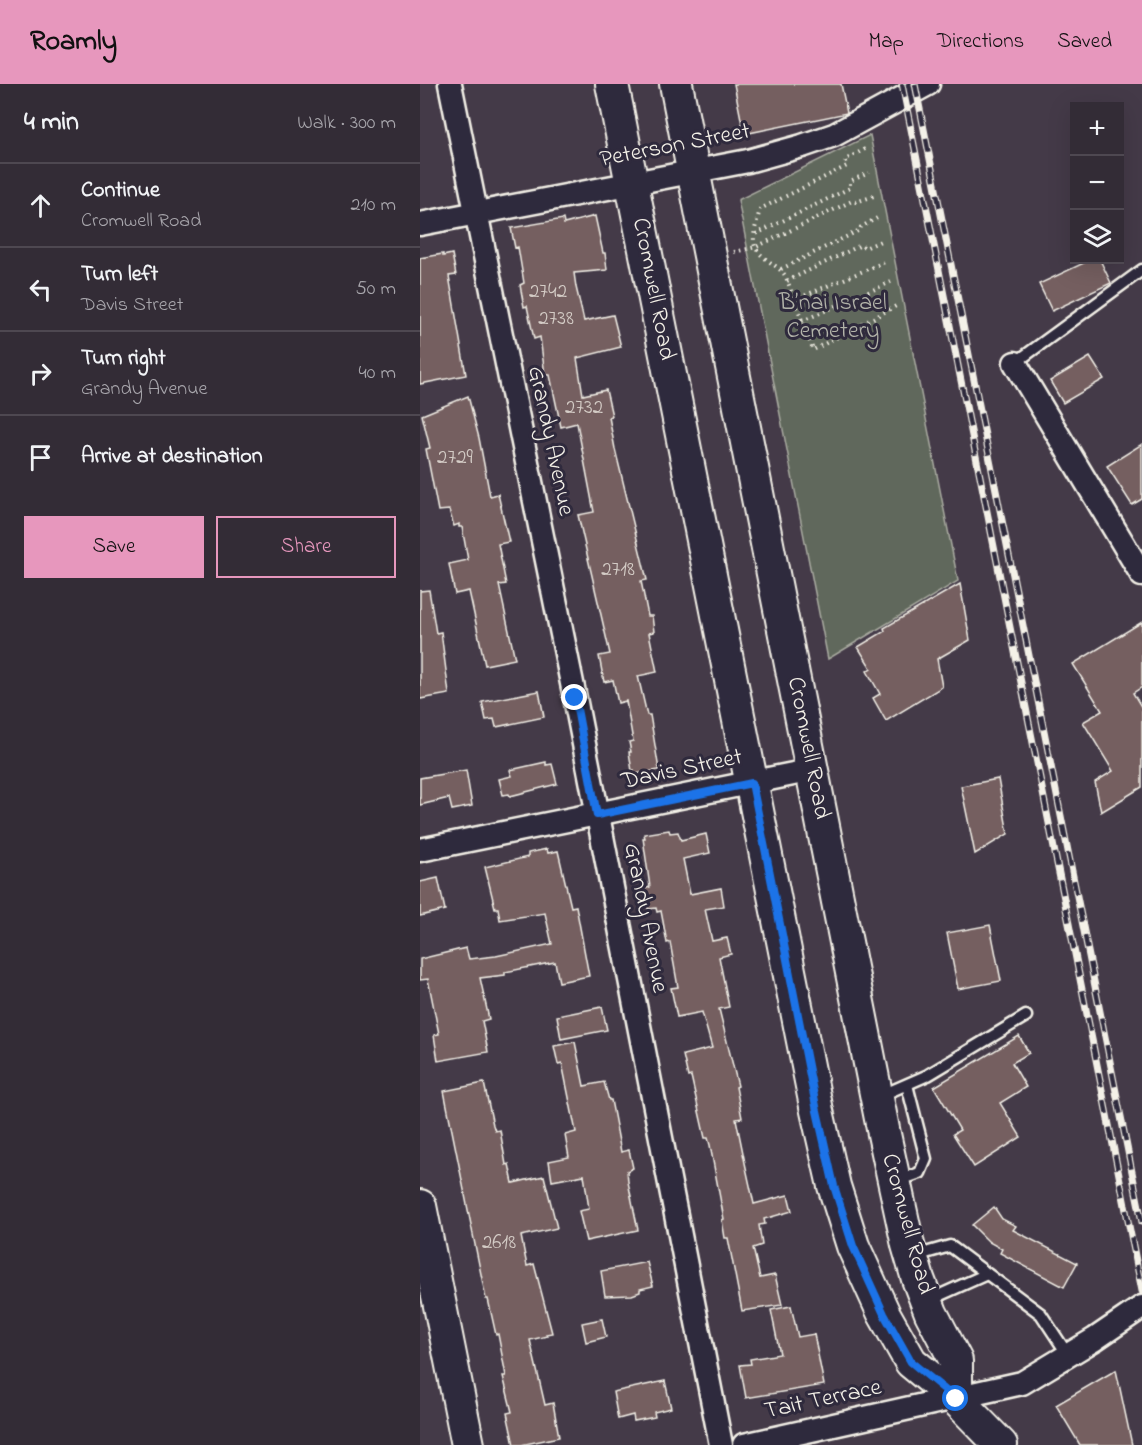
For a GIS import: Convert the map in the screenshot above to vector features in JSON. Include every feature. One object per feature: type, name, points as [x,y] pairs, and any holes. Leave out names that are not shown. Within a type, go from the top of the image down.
[{"type":"street","name":"Grandy Avenue","points":[[450,84],[721,1445]]},
{"type":"street","name":"Cromwell Road","points":[[612,84],[817,1111],[834,1186],[853,1246],[884,1314],[911,1362],[956,1399]]},
{"type":"street","name":"Cromwell Road","points":[[676,84],[895,1182],[912,1257],[926,1301],[956,1361],[956,1399]]},
{"type":"street","name":"Peterson Street","points":[[420,224],[748,160],[802,146],[834,135],[928,84]]},
{"type":"street","points":[[1015,363],[1142,575]]},
{"type":"street","name":"Davis Street","points":[[420,850],[813,770]]},
{"type":"street","points":[[420,1206],[468,1445]]},
{"type":"street","name":"Tait Terrace","points":[[744,1445],[1022,1383],[1142,1307]]},
{"type":"street","points":[[956,1399],[978,1433],[1001,1445]]},
{"type":"lane","points":[[1015,363],[1142,270]]},
{"type":"lane","points":[[877,1097],[928,1075],[1026,1016]]},
{"type":"lane","points":[[895,1182],[920,1173],[926,1159],[907,1084]]},
{"type":"lane","points":[[912,1257],[950,1246],[1041,1314],[1068,1355]]},
{"type":"lane","points":[[926,1301],[987,1274]]},
{"type":"path","points":[[865,149],[845,160],[847,166],[760,208],[754,242],[759,253],[781,269],[813,350],[896,306]]},
{"type":"path","points":[[756,235],[850,188],[850,182],[870,172]]},
{"type":"path","points":[[756,247],[852,201],[856,202],[874,196]]},
{"type":"path","points":[[781,269],[860,230],[861,227],[879,218]]},
{"type":"path","points":[[787,281],[861,244],[865,248],[883,240]]},
{"type":"path","points":[[794,300],[887,261]]},
{"type":"path","points":[[802,321],[891,282]]},
{"type":"green space","name":"B’nai Israel Cemetery","points":[[870,135],[958,581],[828,659],[738,200]]},
{"type":"building","points":[[734,84],[841,84],[847,113],[744,134]]},
{"type":"building","points":[[595,216],[607,270],[574,273],[576,287],[584,321],[613,315],[621,347],[577,358],[583,395],[606,390],[612,416],[609,417],[615,449],[647,580],[641,581],[648,616],[652,616],[654,632],[649,633],[657,672],[638,676],[647,715],[650,715],[659,770],[635,774],[634,770],[632,771],[629,752],[631,752],[629,742],[633,741],[626,701],[618,703],[613,680],[604,682],[599,656],[610,654],[578,515],[594,512],[577,423],[561,427],[550,375],[545,375],[540,337],[534,339],[527,306],[524,307],[520,285],[524,283],[518,247],[515,248],[511,228],[563,219],[564,224]]},
{"type":"building","points":[[443,254],[443,256],[452,254],[456,275],[449,276],[466,375],[420,384],[420,258]]},
{"type":"building","points":[[1082,264],[1102,264],[1111,283],[1052,311],[1039,284]]},
{"type":"building","points":[[1090,357],[1104,379],[1063,403],[1050,381]]},
{"type":"building","points":[[468,396],[490,496],[498,494],[509,542],[498,544],[506,584],[499,585],[515,659],[485,665],[469,591],[455,594],[449,564],[468,560],[462,527],[459,527],[459,524],[454,526],[449,510],[438,511],[426,449],[430,448],[422,415]]},
{"type":"building","points":[[1142,444],[1142,499],[1132,505],[1107,466]]},
{"type":"building","points":[[960,584],[970,640],[937,659],[942,687],[886,721],[873,698],[880,694],[867,671],[871,668],[858,647],[885,631],[884,628]]},
{"type":"building","points":[[429,590],[436,633],[441,632],[449,694],[420,699],[420,591]]},
{"type":"building","points":[[1142,622],[1142,687],[1133,693],[1142,708],[1142,787],[1101,812],[1095,782],[1113,771],[1083,722],[1102,711],[1073,664]]},
{"type":"building","points":[[539,691],[544,717],[496,727],[494,719],[486,720],[482,702]]},
{"type":"building","points":[[546,762],[546,765],[552,764],[557,784],[510,796],[509,794],[503,795],[499,779],[512,776],[510,770]]},
{"type":"building","points":[[466,770],[472,806],[452,810],[449,798],[420,805],[420,778]]},
{"type":"building","points":[[998,779],[1008,834],[975,854],[961,786]]},
{"type":"building","points":[[669,830],[670,833],[678,832],[681,840],[706,834],[710,853],[683,859],[690,894],[721,888],[724,906],[705,909],[712,941],[727,938],[731,954],[719,957],[729,1007],[719,1009],[738,1086],[736,1087],[742,1118],[736,1119],[754,1204],[788,1195],[792,1211],[764,1219],[765,1224],[759,1225],[762,1245],[753,1248],[760,1278],[775,1275],[782,1305],[742,1311],[728,1238],[725,1238],[722,1220],[724,1219],[710,1145],[708,1138],[705,1138],[691,1076],[688,1077],[683,1055],[712,1048],[702,1012],[677,1017],[671,988],[678,987],[670,942],[667,943],[661,911],[657,912],[656,908],[648,909],[644,889],[650,887],[644,834]]},
{"type":"building","points":[[547,849],[548,853],[558,851],[571,907],[576,906],[589,976],[559,982],[555,962],[505,972],[505,975],[480,978],[489,1019],[482,1021],[488,1052],[438,1061],[434,1035],[439,1034],[428,979],[420,980],[420,959],[466,948],[469,959],[496,956],[552,944],[545,913],[500,920],[485,867],[528,857],[528,853]]},
{"type":"building","points":[[438,878],[445,910],[420,916],[420,882]]},
{"type":"building","points":[[990,925],[1001,981],[958,989],[947,933]]},
{"type":"building","points":[[602,1007],[607,1030],[561,1039],[557,1016]]},
{"type":"building","points":[[1019,1036],[1029,1053],[1012,1063],[1026,1087],[1000,1103],[1021,1137],[974,1167],[953,1134],[960,1130],[934,1087]]},
{"type":"building","points":[[575,1042],[584,1086],[604,1082],[609,1100],[611,1100],[621,1152],[629,1150],[633,1168],[627,1171],[628,1182],[638,1230],[586,1241],[579,1211],[589,1209],[584,1175],[552,1181],[549,1161],[569,1157],[565,1135],[576,1132],[562,1063],[558,1064],[554,1046]]},
{"type":"building","points":[[484,1083],[493,1125],[495,1131],[500,1130],[506,1165],[509,1164],[513,1183],[544,1176],[557,1228],[521,1236],[527,1266],[534,1264],[552,1333],[530,1340],[545,1405],[553,1403],[559,1437],[521,1445],[514,1445],[507,1413],[512,1412],[503,1376],[506,1376],[498,1334],[496,1335],[488,1299],[486,1299],[444,1091]]},
{"type":"building","points":[[994,1207],[1002,1219],[1016,1226],[1013,1230],[1077,1263],[1064,1287],[1000,1253],[1002,1249],[989,1242],[972,1225]]},
{"type":"building","points":[[647,1262],[653,1286],[640,1289],[640,1292],[632,1295],[605,1296],[601,1271]]},
{"type":"building","points":[[791,1306],[798,1337],[814,1334],[824,1385],[746,1398],[740,1365],[751,1364],[750,1359],[780,1354],[771,1310]]},
{"type":"building","points":[[602,1319],[606,1337],[586,1342],[582,1323]]},
{"type":"building","points":[[1116,1370],[1132,1445],[1080,1445],[1056,1405]]},
{"type":"building","points":[[665,1381],[671,1408],[654,1412],[655,1417],[634,1421],[633,1415],[618,1419],[613,1392]]},
{"type":"railway","points":[[902,84],[1142,1291]]},
{"type":"railway","points":[[915,84],[1142,1222]]},
{"type":"route","points":[[575,698],[597,815],[752,783],[817,1111],[834,1186],[853,1246],[884,1314],[911,1362],[956,1399]]}]
